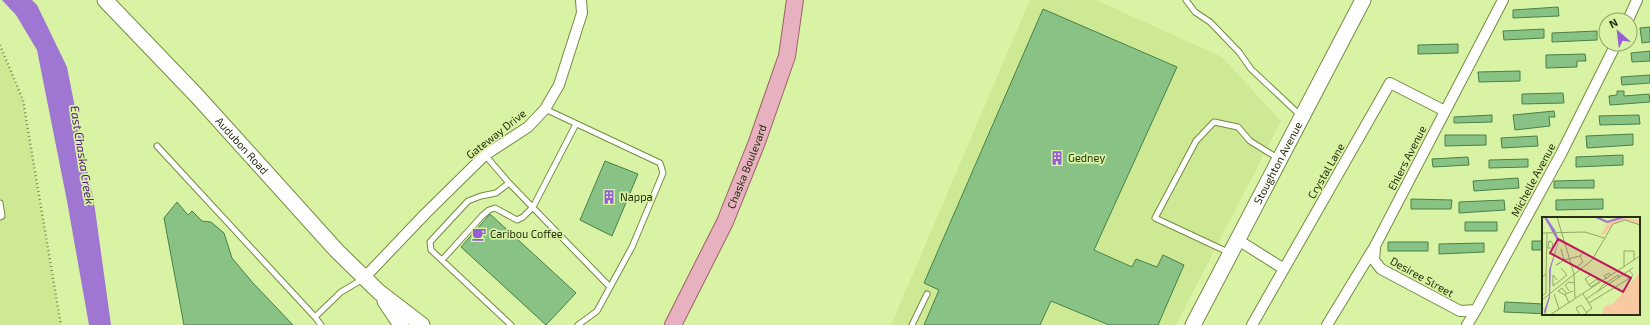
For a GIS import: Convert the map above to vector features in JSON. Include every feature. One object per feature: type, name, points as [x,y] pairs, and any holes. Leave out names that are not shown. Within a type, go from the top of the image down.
[{"type":"main road","name":"Audubon Road","points":[[105,0],[198,97],[337,251],[379,292],[422,325]]},
{"type":"main road","name":"Chaska Boulevard","points":[[674,321],[725,222],[757,142],[787,56],[795,0]]},
{"type":"main road","name":"Stoughton Avenue","points":[[1193,325],[1363,0]]},
{"type":"main road","name":"Audubon Road","points":[[379,292],[401,325]]},
{"type":"street","name":"Gateway Drive","points":[[364,278],[426,213],[485,156],[528,127],[545,109],[559,85],[582,14],[581,0]]},
{"type":"street","name":"Ehlers Avenue","points":[[1327,325],[1375,246],[1503,0]]},
{"type":"street","points":[[1632,12],[1637,0]]},
{"type":"street","name":"Michelle Avenue","points":[[1467,325],[1561,154],[1612,52]]},
{"type":"street","name":"Crystal Lane","points":[[1252,325],[1390,83],[1445,111]]},
{"type":"street","points":[[1238,240],[1284,269]]},
{"type":"street","name":"Desiree Street","points":[[1375,246],[1374,260],[1382,269],[1460,311],[1476,310]]},
{"type":"lane","points":[[1186,0],[1195,12],[1210,22],[1239,52],[1251,69],[1302,117]]},
{"type":"lane","points":[[545,109],[660,163],[663,173],[632,246],[597,311],[578,325]]},
{"type":"lane","points":[[1231,254],[1154,218],[1196,141],[1214,122],[1238,126],[1250,141],[1280,159]]},
{"type":"lane","points":[[442,260],[489,210],[495,208],[517,220],[523,217],[533,207],[576,124]]},
{"type":"lane","points":[[157,146],[322,325]]},
{"type":"lane","points":[[485,156],[509,183],[610,287]]},
{"type":"lane","points":[[509,183],[496,193],[481,196],[468,201],[430,242],[431,250],[511,325]]},
{"type":"lane","points":[[0,203],[2,216],[0,217]]},
{"type":"lane","points":[[315,318],[341,292],[364,278]]},
{"type":"lane","points":[[912,325],[927,294]]},
{"type":"path","points":[[0,45],[24,100],[61,325]]},
{"type":"shaded area","points":[[1030,0],[1096,0],[1222,57],[1281,121],[1176,325],[891,325]]},
{"type":"shaded area","points":[[0,46],[23,100],[61,325],[0,325]]},
{"type":"water","name":"East Chaska Creek","points":[[2,0],[32,0],[37,5],[67,67],[95,209],[111,325],[89,325],[67,201],[37,50],[16,15]]},
{"type":"building","points":[[1558,7],[1559,16],[1513,18],[1513,10]]},
{"type":"building","name":"Gedney","points":[[1043,9],[1177,67],[1094,250],[1132,267],[1136,259],[1157,267],[1163,255],[1184,265],[1158,325],[1109,325],[1051,301],[1040,325],[924,325],[939,290],[924,283]]},
{"type":"building","points":[[1650,27],[1650,42],[1642,43],[1640,28]]},
{"type":"building","points":[[1544,29],[1544,38],[1504,40],[1503,31]]},
{"type":"building","points":[[1597,31],[1597,40],[1552,42],[1552,33]]},
{"type":"building","points":[[1458,44],[1458,53],[1418,54],[1418,45]]},
{"type":"building","points":[[1650,51],[1650,61],[1632,62],[1631,53]]},
{"type":"building","points":[[1585,54],[1586,61],[1577,61],[1577,67],[1546,68],[1546,55]]},
{"type":"building","points":[[1520,71],[1520,81],[1479,82],[1478,72]]},
{"type":"building","points":[[1650,75],[1650,83],[1622,85],[1621,77]]},
{"type":"building","points":[[1617,91],[1624,91],[1624,96],[1649,94],[1650,102],[1610,105],[1609,96],[1617,95]]},
{"type":"building","points":[[1563,93],[1564,103],[1522,104],[1522,94]]},
{"type":"building","points":[[1554,111],[1555,117],[1549,117],[1550,126],[1515,130],[1513,115]]},
{"type":"building","points":[[1492,115],[1492,122],[1454,123],[1454,117]]},
{"type":"building","points":[[1639,115],[1640,124],[1600,125],[1599,116]]},
{"type":"building","points":[[1633,134],[1633,145],[1587,148],[1586,136]]},
{"type":"building","points":[[1445,135],[1486,135],[1486,145],[1445,146]]},
{"type":"building","points":[[1537,136],[1538,146],[1502,148],[1501,138]]},
{"type":"building","points":[[1623,155],[1623,165],[1576,167],[1576,157]]},
{"type":"building","points":[[1468,157],[1469,165],[1433,167],[1432,159]]},
{"type":"building","points":[[1528,159],[1528,167],[1489,168],[1489,160]]},
{"type":"building","name":"Nappa","points":[[605,161],[638,174],[612,236],[580,220]]},
{"type":"building","points":[[1518,178],[1519,188],[1474,191],[1473,181]]},
{"type":"building","points":[[1594,180],[1594,188],[1554,188],[1554,181]]},
{"type":"building","points":[[1411,199],[1452,200],[1451,209],[1411,209]]},
{"type":"building","points":[[1603,199],[1603,209],[1556,210],[1556,200]]},
{"type":"building","points":[[1504,200],[1505,210],[1459,213],[1459,202]]},
{"type":"building","points":[[177,202],[188,215],[192,211],[202,221],[211,222],[224,233],[232,258],[253,283],[293,325],[184,325],[164,218]]},
{"type":"building","points":[[490,214],[576,293],[546,325],[461,247]]},
{"type":"building","points":[[1465,222],[1497,222],[1497,231],[1465,231]]},
{"type":"building","points":[[1532,241],[1542,241],[1542,250],[1532,250]]},
{"type":"building","points":[[1388,242],[1428,242],[1428,251],[1388,251]]},
{"type":"building","points":[[1484,243],[1484,252],[1439,254],[1439,244]]},
{"type":"building","points":[[1505,302],[1542,304],[1542,314],[1504,312]]},
{"type":"place","name":"Gedney","points":[[1057,158]]},
{"type":"place","name":"Nappa","points":[[609,197]]},
{"type":"place","name":"Caribou Coffee","points":[[479,234]]}]
